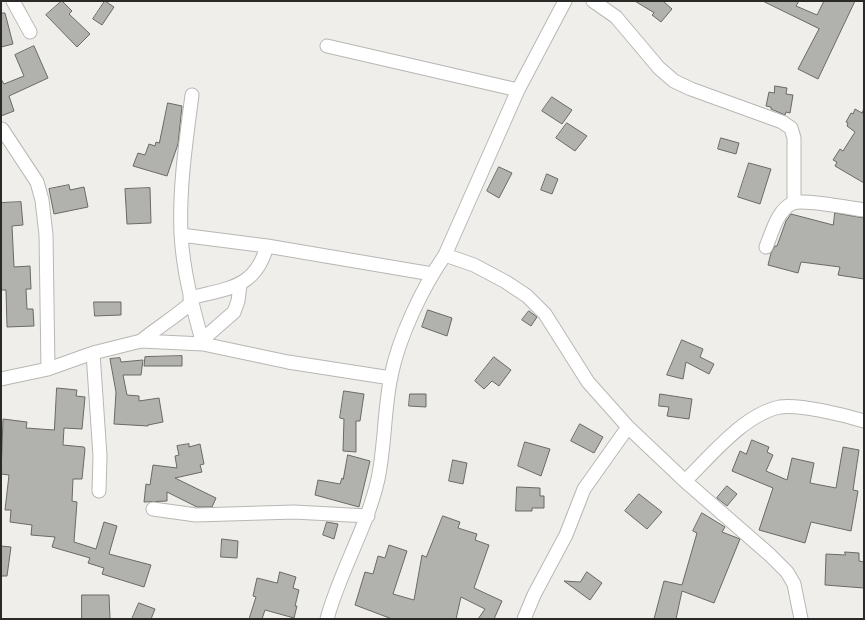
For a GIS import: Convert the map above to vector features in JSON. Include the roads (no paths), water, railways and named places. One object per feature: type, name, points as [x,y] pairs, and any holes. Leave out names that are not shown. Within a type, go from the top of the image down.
[{"type":"street","points":[[13,1],[30,32]]},
{"type":"street","points":[[327,619],[344,571],[368,516],[378,478],[391,378],[398,348],[432,274],[445,255],[518,90],[565,1]]},
{"type":"street","points":[[593,1],[616,17],[659,68],[674,81],[691,90],[782,122],[791,128],[794,138],[794,203]]},
{"type":"street","points":[[327,46],[518,90]]},
{"type":"street","points":[[192,95],[183,162],[181,235],[191,301],[202,342]]},
{"type":"street","points":[[2,129],[37,182],[42,200],[46,234],[48,369]]},
{"type":"street","points":[[766,247],[775,224],[784,211],[794,203],[809,203],[864,210]]},
{"type":"street","points":[[181,235],[267,246],[432,274]]},
{"type":"street","points":[[140,341],[158,327],[175,317],[191,301],[240,284],[257,271],[267,246]]},
{"type":"street","points":[[445,255],[474,265],[506,282],[527,296],[545,314],[588,382],[628,427],[685,481],[770,555],[787,572],[794,584],[801,619]]},
{"type":"street","points":[[202,342],[234,312],[238,301],[240,284]]},
{"type":"street","points":[[1,379],[48,369],[93,353],[140,341],[202,342],[288,362],[391,378]]},
{"type":"street","points":[[93,353],[100,456],[99,490]]},
{"type":"street","points":[[685,481],[728,438],[757,416],[781,407],[815,410],[844,415],[864,421]]},
{"type":"street","points":[[524,619],[534,595],[566,535],[584,489],[628,427]]},
{"type":"street","points":[[153,509],[196,515],[294,512],[368,516]]}]
